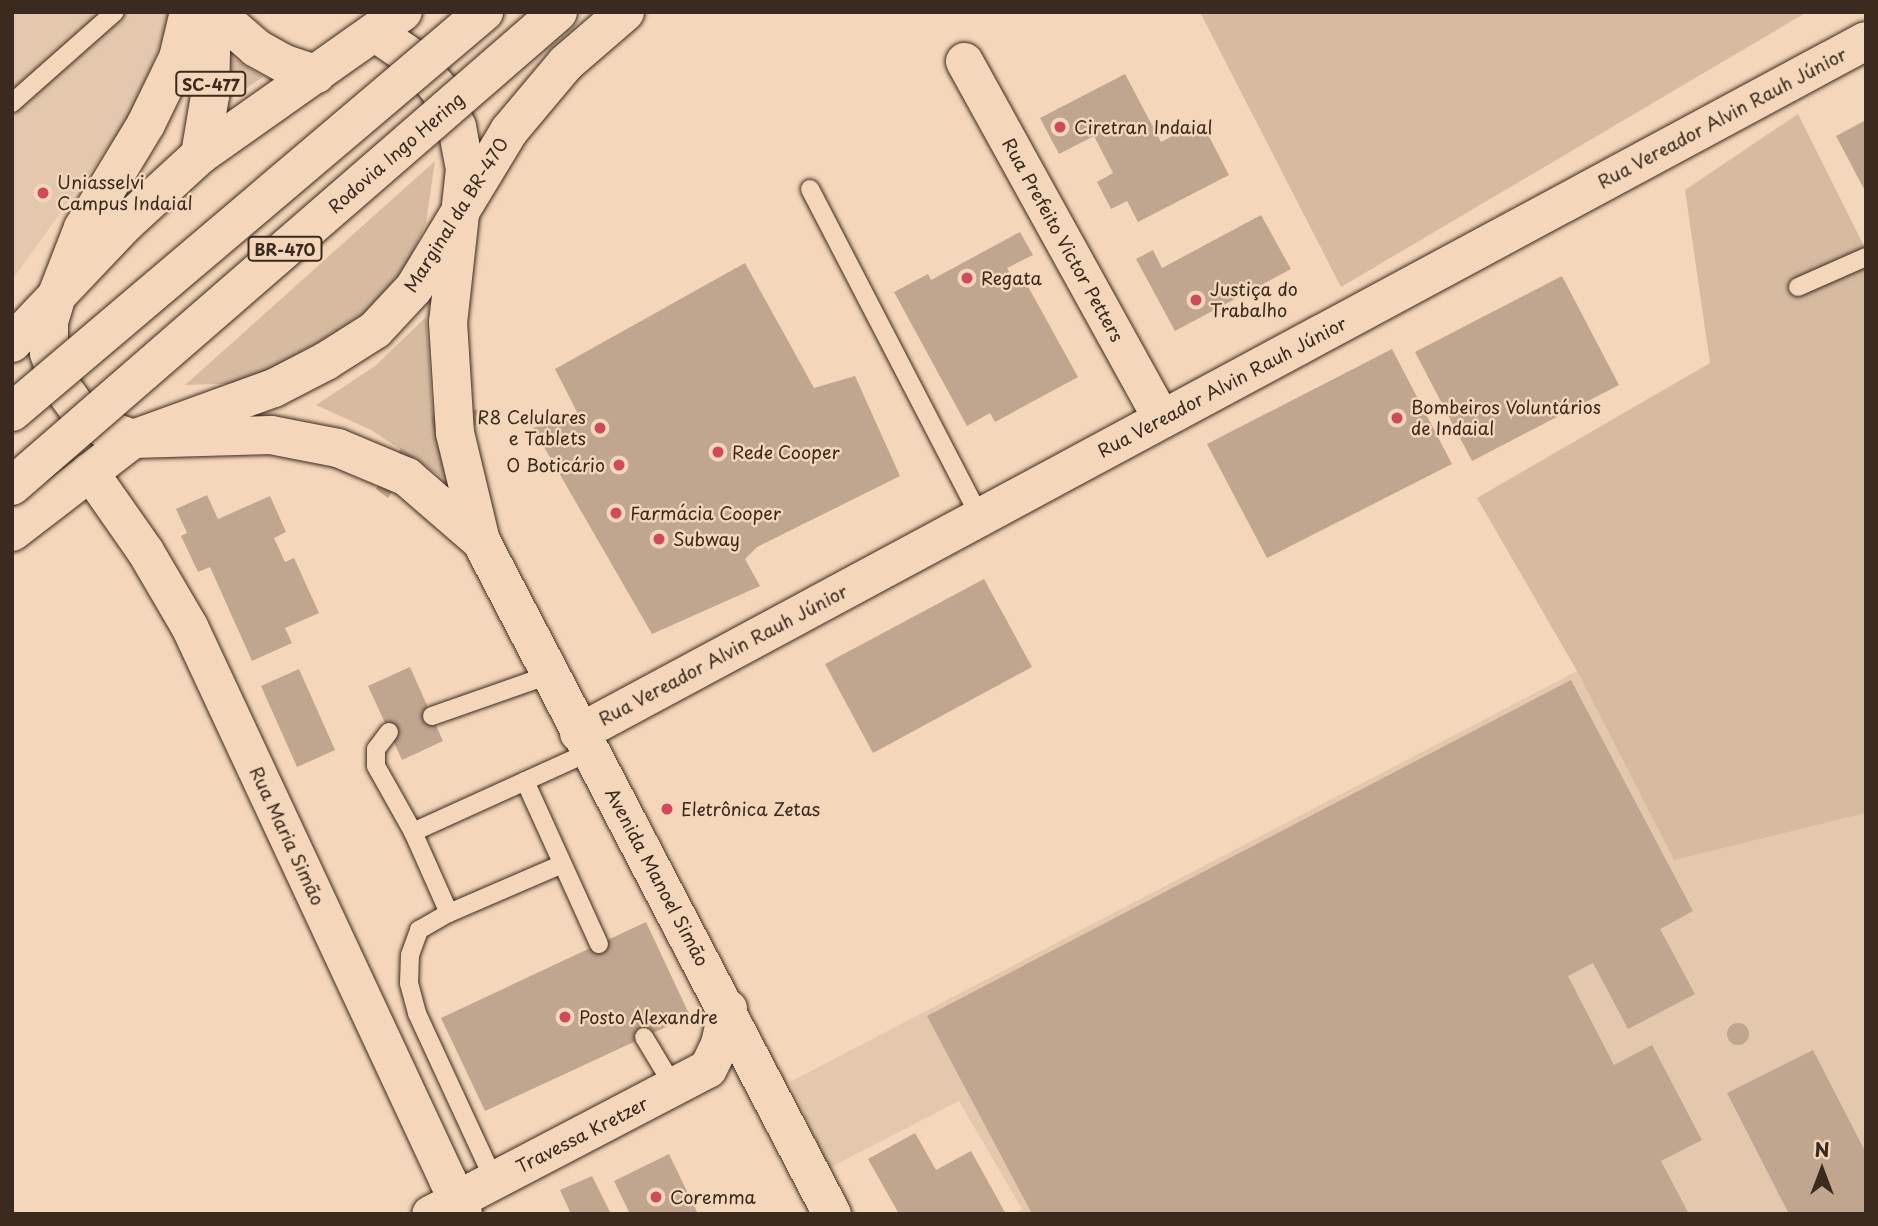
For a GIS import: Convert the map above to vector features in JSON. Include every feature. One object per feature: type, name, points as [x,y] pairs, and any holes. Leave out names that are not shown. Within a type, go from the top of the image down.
[{"type":"main road","points":[[133,439],[103,428],[78,409],[60,383],[50,354],[49,332],[58,292],[83,228],[146,124],[178,58],[189,12]]},
{"type":"main road","name":"SC-477","points":[[200,155],[211,96],[211,52],[206,12]]},
{"type":"main road","name":"SC-477","points":[[222,12],[231,26],[256,48],[285,64],[316,74]]},
{"type":"main road","name":"BR-470","points":[[12,412],[484,12]]},
{"type":"main road","name":"Rodovia Ingo Hering","points":[[12,486],[558,12]]},
{"type":"main road","name":"Marginal da BR-470","points":[[12,533],[133,439],[274,388],[326,361],[375,330],[414,288],[509,131],[566,63],[625,12]]},
{"type":"main road","points":[[12,344],[124,224],[200,155],[390,23]]},
{"type":"main road","name":"Avenida Manoel Simão","points":[[390,23],[418,65],[439,89],[457,127],[465,169],[448,322],[455,433],[481,541],[584,742],[728,1009],[832,1214]]},
{"type":"main road","name":"Rua Vereador Alvin Rauh Júnior","points":[[584,742],[980,517],[1866,41]]},
{"type":"main road","name":"Avenida Manoel Simão","points":[[133,439],[271,435],[338,448],[407,477],[481,541]]},
{"type":"main road","points":[[728,1009],[720,1044],[708,1069],[740,1080],[778,1107]]},
{"type":"main road","name":"Travessa Kretzer","points":[[450,1209],[494,1180],[708,1069]]},
{"type":"street","name":"Rua Prefeito Victor Petters","points":[[964,61],[1162,419]]},
{"type":"street","name":"Rua Maria Simão","points":[[89,471],[145,551],[189,626],[450,1209]]},
{"type":"lane","points":[[12,103],[115,12]]},
{"type":"lane","points":[[810,189],[980,517]]},
{"type":"lane","points":[[1798,286],[1866,257]]},
{"type":"lane","points":[[432,716],[549,675]]},
{"type":"lane","points":[[389,732],[376,749],[376,766],[413,832],[449,913]]},
{"type":"lane","points":[[413,832],[525,781],[584,742]]},
{"type":"lane","points":[[525,781],[599,944]]},
{"type":"lane","points":[[494,1180],[417,1013],[409,983],[410,955],[419,930],[449,913],[562,864]]},
{"type":"lane","points":[[644,1037],[674,1087]]},
{"type":"shaded area","name":"Uniasselvi Campus Indaial","points":[[12,12],[172,12],[137,107],[12,280]]},
{"type":"shaded area","points":[[1200,12],[1807,12],[1341,287]]},
{"type":"shaded area","points":[[230,56],[263,77],[230,99]]},
{"type":"shaded area","points":[[1798,114],[1866,250],[1866,813],[1674,860],[1577,671],[1477,498],[1710,363],[1685,190]]},
{"type":"shaded area","points":[[435,161],[426,223],[400,280],[359,328],[248,383],[185,385]]},
{"type":"shaded area","points":[[426,317],[432,406],[437,442],[448,481],[371,430],[316,405],[375,366]]},
{"type":"shaded area","points":[[1577,671],[1674,859],[1866,813],[1866,1214],[1014,1214],[1022,1209],[959,1101],[829,1168],[790,1082]]},
{"type":"building","points":[[1125,74],[1161,142],[1201,121],[1229,175],[1138,222],[1127,201],[1111,209],[1097,182],[1113,173],[1094,136],[1059,154],[1040,118]]},
{"type":"building","points":[[1866,120],[1866,188],[1864,189],[1836,136]]},
{"type":"building","name":"Justiça do Trabalho","points":[[1261,215],[1291,269],[1175,331],[1136,259],[1153,250],[1162,268]]},
{"type":"building","points":[[1020,232],[1033,255],[1007,268],[1017,286],[1025,281],[1078,377],[995,422],[990,413],[967,426],[894,292],[928,274],[931,280]]},
{"type":"building","name":"Rede Cooper","points":[[745,263],[814,388],[855,376],[900,476],[757,547],[745,559],[760,586],[652,634],[533,428],[577,412],[555,369]]},
{"type":"building","points":[[1562,276],[1619,385],[1472,461],[1415,352]]},
{"type":"building","points":[[1392,349],[1452,464],[1267,558],[1207,444]]},
{"type":"building","points":[[479,409],[482,424],[434,432],[431,417]]},
{"type":"building","points":[[401,448],[414,456],[388,498],[376,489]]},
{"type":"building","points":[[207,495],[218,519],[270,496],[286,532],[274,538],[285,562],[294,558],[319,613],[285,628],[292,643],[252,661],[210,567],[198,572],[181,536],[187,533],[176,509]]},
{"type":"building","points":[[984,579],[1032,667],[873,753],[825,664]]},
{"type":"building","points":[[410,667],[443,741],[402,760],[368,686]]},
{"type":"building","points":[[299,669],[335,750],[297,767],[261,686]]},
{"type":"building","points":[[1571,680],[1693,911],[1660,929],[1695,994],[1628,1029],[1593,963],[1568,976],[1614,1065],[1652,1045],[1702,1140],[1661,1161],[1689,1214],[1032,1214],[927,1016]]},
{"type":"building","name":"Posto Alexandre","points":[[646,922],[690,1016],[485,1111],[441,1018]]},
{"type":"building","points":[[1738,1023],[1746,1026],[1749,1034],[1746,1042],[1738,1045],[1730,1042],[1727,1034],[1730,1026]]},
{"type":"building","points":[[1813,1050],[1866,1153],[1866,1214],[1789,1214],[1727,1093]]},
{"type":"building","points":[[915,1133],[936,1170],[971,1151],[1006,1214],[899,1214],[868,1159]]},
{"type":"building","name":"Coremma","points":[[669,1154],[698,1214],[630,1214],[614,1181]]},
{"type":"building","points":[[592,1176],[611,1214],[571,1214],[560,1190]]},
{"type":"place","name":"Ciretran Indaial","points":[[1060,127]]},
{"type":"place","name":"Uniasselvi Campus Indaial","points":[[43,193]]},
{"type":"place","name":"Regata","points":[[967,278]]},
{"type":"place","name":"Justiça do Trabalho","points":[[1196,300]]},
{"type":"place","name":"Bombeiros Voluntários de Indaial","points":[[1397,418]]},
{"type":"place","name":"R8 Celulares e Tablets","points":[[600,428]]},
{"type":"place","name":"Rede Cooper","points":[[718,452]]},
{"type":"place","name":"O Boticário","points":[[619,465]]},
{"type":"place","name":"Farmácia Cooper","points":[[616,513]]},
{"type":"place","name":"Subway","points":[[659,539]]},
{"type":"place","name":"Eletrônica Zetas","points":[[667,809]]},
{"type":"place","name":"Posto Alexandre","points":[[565,1017]]},
{"type":"place","name":"Coremma","points":[[656,1197]]}]
